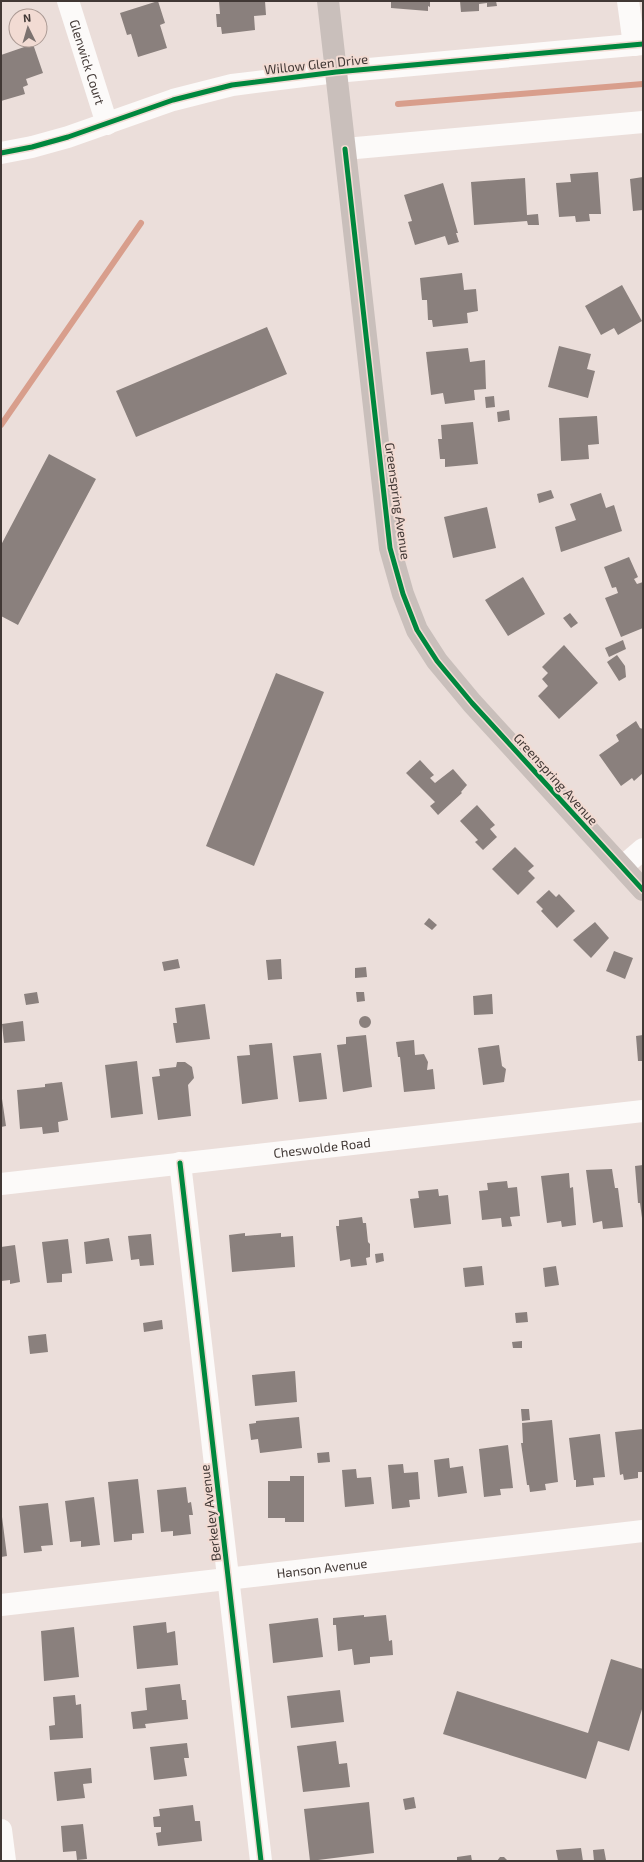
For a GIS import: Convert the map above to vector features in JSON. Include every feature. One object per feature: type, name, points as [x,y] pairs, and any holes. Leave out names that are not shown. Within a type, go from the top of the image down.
[{"type":"main road","name":"Greenspring Avenue","points":[[328,1],[346,149],[390,548],[403,594],[417,630],[437,661],[472,703],[643,890]]},
{"type":"street","name":"Glenwick Court","points":[[68,1],[107,124]]},
{"type":"street","points":[[628,1],[638,44]]},
{"type":"street","name":"Willow Glen Drive","points":[[1,153],[32,147],[107,124],[173,100],[210,90],[263,80],[638,44]]},
{"type":"street","points":[[346,149],[643,122]]},
{"type":"street","points":[[622,867],[643,849]]},
{"type":"street","name":"Cheswolde Road","points":[[1,1184],[643,1111]]},
{"type":"street","name":"Berkeley Avenue","points":[[180,1163],[261,1861]]},
{"type":"street","name":"Hanson Avenue","points":[[1,1605],[643,1531]]},
{"type":"street","points":[[1,1830],[5,1861]]},
{"type":"building","points":[[158,1],[165,23],[160,25],[167,48],[138,57],[131,34],[127,35],[120,13]]},
{"type":"building","points":[[219,1],[265,1],[266,15],[254,16],[255,30],[222,34],[221,27],[217,27],[216,14],[220,14]]},
{"type":"building","points":[[391,1],[430,1],[430,7],[428,6],[428,11],[391,8]]},
{"type":"building","points":[[460,1],[496,1],[497,6],[487,7],[487,3],[479,4],[479,11],[461,12]]},
{"type":"building","points":[[21,48],[34,48],[43,73],[26,79],[28,85],[23,87],[25,94],[1,101],[1,55]]},
{"type":"building","points":[[598,172],[601,214],[589,214],[590,221],[576,222],[575,216],[559,217],[556,183],[571,182],[570,174]]},
{"type":"building","points":[[643,177],[643,210],[633,211],[630,179]]},
{"type":"building","points":[[525,178],[527,215],[538,214],[539,225],[528,225],[527,221],[474,225],[471,182]]},
{"type":"building","points":[[443,183],[458,233],[456,233],[459,242],[448,245],[445,236],[415,245],[408,222],[412,221],[404,195]]},
{"type":"building","points":[[462,273],[464,290],[476,289],[478,311],[467,313],[468,323],[433,327],[432,320],[428,320],[427,300],[422,300],[420,278]]},
{"type":"building","points":[[622,285],[642,321],[618,335],[614,328],[601,335],[585,306]]},
{"type":"building","points":[[267,327],[287,374],[136,437],[116,391]]},
{"type":"building","points":[[559,346],[591,354],[587,369],[595,371],[588,398],[548,387]]},
{"type":"building","points":[[468,348],[470,362],[485,360],[486,389],[474,390],[475,400],[445,404],[443,393],[431,395],[426,352]]},
{"type":"building","points":[[494,396],[495,407],[486,408],[485,397]]},
{"type":"building","points":[[509,410],[510,420],[498,422],[497,412]]},
{"type":"building","points":[[597,416],[599,444],[588,445],[589,459],[561,461],[559,418]]},
{"type":"building","points":[[473,422],[478,464],[445,467],[445,459],[440,459],[438,439],[442,439],[441,425]]},
{"type":"building","points":[[49,454],[96,479],[18,625],[1,616],[1,545]]},
{"type":"building","points":[[551,490],[554,498],[539,503],[537,494]]},
{"type":"building","points":[[601,493],[606,508],[614,505],[622,531],[561,552],[555,527],[576,520],[570,504]]},
{"type":"building","points":[[487,507],[496,548],[453,558],[444,517]]},
{"type":"building","points":[[629,557],[638,577],[634,579],[637,584],[643,582],[643,628],[621,637],[605,598],[618,593],[616,587],[612,588],[604,567]]},
{"type":"building","points":[[523,577],[545,614],[508,636],[485,600]]},
{"type":"building","points":[[570,613],[578,623],[571,628],[563,618]]},
{"type":"building","points":[[623,640],[626,649],[609,657],[605,648]]},
{"type":"building","points":[[564,645],[598,683],[559,719],[538,696],[548,686],[542,679],[548,673],[542,667]]},
{"type":"building","points":[[617,655],[625,666],[626,677],[619,681],[607,662]]},
{"type":"building","points":[[276,673],[324,692],[254,866],[206,846]]},
{"type":"building","points":[[636,721],[640,728],[643,729],[643,773],[634,781],[632,778],[621,786],[599,755],[619,741],[616,735]]},
{"type":"building","points":[[420,760],[434,775],[430,778],[435,783],[453,769],[467,785],[461,792],[462,793],[438,815],[430,806],[435,802],[406,773]]},
{"type":"building","points":[[477,805],[495,825],[490,829],[497,837],[483,850],[475,842],[478,840],[460,821]]},
{"type":"building","points":[[515,847],[534,866],[528,871],[535,878],[518,895],[492,869]]},
{"type":"building","points":[[549,890],[556,897],[559,894],[575,911],[557,928],[541,911],[543,909],[536,902]]},
{"type":"building","points":[[429,918],[437,925],[432,930],[424,924]]},
{"type":"building","points":[[595,922],[609,938],[591,958],[573,940]]},
{"type":"building","points":[[614,951],[633,958],[625,979],[606,971]]},
{"type":"building","points":[[178,959],[180,968],[164,971],[162,962]]},
{"type":"building","points":[[281,959],[282,979],[268,980],[266,960]]},
{"type":"building","points":[[366,967],[367,977],[355,978],[355,968]]},
{"type":"building","points":[[37,992],[39,1003],[26,1005],[24,994]]},
{"type":"building","points":[[356,992],[364,992],[365,1001],[357,1002]]},
{"type":"building","points":[[492,994],[493,1014],[474,1015],[473,996]]},
{"type":"building","points":[[205,1004],[210,1039],[176,1043],[173,1023],[177,1023],[175,1008]]},
{"type":"building","points":[[363,1016],[367,1016],[371,1022],[367,1028],[363,1028],[359,1024],[359,1020]]},
{"type":"building","points":[[23,1021],[25,1041],[4,1043],[2,1024]]},
{"type":"building","points":[[366,1035],[372,1087],[343,1092],[337,1045],[346,1044],[346,1037]]},
{"type":"building","points":[[643,1035],[643,1061],[638,1061],[636,1036]]},
{"type":"building","points":[[414,1040],[415,1055],[424,1054],[428,1062],[427,1070],[433,1069],[435,1089],[404,1092],[400,1057],[398,1057],[396,1042]]},
{"type":"building","points":[[272,1043],[278,1099],[242,1104],[237,1056],[250,1055],[249,1045]]},
{"type":"building","points":[[499,1045],[502,1066],[506,1069],[504,1082],[483,1085],[478,1048]]},
{"type":"building","points":[[321,1053],[327,1099],[299,1102],[293,1056]]},
{"type":"building","points":[[137,1061],[143,1114],[111,1118],[105,1065]]},
{"type":"building","points":[[177,1062],[185,1062],[192,1067],[194,1078],[188,1085],[191,1116],[158,1120],[152,1077],[160,1076],[159,1069],[176,1067]]},
{"type":"building","points":[[62,1082],[68,1120],[58,1122],[59,1132],[43,1134],[42,1127],[20,1129],[17,1090],[45,1087],[45,1084]]},
{"type":"building","points":[[1,1092],[6,1126],[1,1127]]},
{"type":"building","points":[[643,1165],[642,1218],[640,1203],[638,1203],[635,1166]]},
{"type":"building","points":[[612,1169],[615,1188],[618,1188],[623,1227],[603,1229],[602,1221],[593,1223],[586,1170]]},
{"type":"building","points":[[569,1173],[570,1188],[573,1187],[576,1225],[562,1227],[561,1221],[547,1223],[541,1176]]},
{"type":"building","points":[[507,1181],[508,1188],[517,1187],[520,1216],[510,1217],[512,1226],[502,1227],[501,1218],[482,1220],[479,1191],[488,1190],[487,1183]]},
{"type":"building","points":[[438,1189],[439,1196],[448,1195],[451,1224],[414,1228],[410,1199],[419,1198],[418,1191]]},
{"type":"building","points":[[362,1217],[363,1223],[366,1223],[368,1242],[370,1244],[370,1257],[366,1258],[367,1265],[351,1267],[350,1259],[340,1261],[336,1226],[339,1226],[339,1220]]},
{"type":"building","points":[[245,1233],[245,1236],[281,1233],[281,1237],[293,1236],[295,1267],[232,1272],[229,1235]]},
{"type":"building","points":[[151,1234],[154,1265],[140,1266],[139,1259],[131,1260],[128,1236]]},
{"type":"building","points":[[109,1238],[113,1261],[86,1264],[84,1242]]},
{"type":"building","points":[[68,1239],[72,1273],[62,1274],[62,1282],[47,1283],[42,1242]]},
{"type":"building","points":[[15,1245],[20,1282],[10,1284],[10,1280],[1,1281],[1,1247]]},
{"type":"building","points":[[383,1253],[384,1261],[376,1263],[375,1254]]},
{"type":"building","points":[[482,1266],[484,1285],[465,1287],[463,1268]]},
{"type":"building","points":[[556,1266],[559,1285],[545,1287],[543,1268]]},
{"type":"building","points":[[527,1312],[528,1322],[516,1323],[515,1313]]},
{"type":"building","points":[[162,1320],[163,1329],[144,1332],[143,1323]]},
{"type":"building","points":[[46,1334],[48,1352],[30,1354],[28,1336]]},
{"type":"building","points":[[522,1341],[522,1348],[513,1348],[512,1342]]},
{"type":"building","points":[[295,1371],[297,1402],[255,1406],[252,1375]]},
{"type":"building","points":[[521,1409],[529,1409],[530,1420],[522,1421]]},
{"type":"building","points":[[299,1417],[302,1448],[260,1453],[258,1439],[251,1440],[249,1424],[256,1423],[256,1421]]},
{"type":"building","points":[[552,1420],[558,1482],[545,1484],[546,1490],[530,1492],[529,1485],[527,1485],[521,1443],[523,1443],[522,1423]]},
{"type":"building","points":[[643,1429],[643,1472],[638,1472],[638,1478],[624,1480],[623,1474],[620,1475],[615,1432]]},
{"type":"building","points":[[600,1434],[605,1477],[593,1478],[594,1485],[576,1487],[569,1438]]},
{"type":"building","points":[[508,1445],[513,1488],[500,1489],[501,1495],[484,1497],[479,1449]]},
{"type":"building","points":[[329,1452],[330,1462],[318,1463],[317,1453]]},
{"type":"building","points":[[449,1458],[450,1468],[463,1466],[467,1493],[438,1497],[434,1460]]},
{"type":"building","points":[[403,1464],[404,1473],[418,1472],[420,1499],[409,1500],[410,1507],[392,1509],[388,1465]]},
{"type":"building","points":[[356,1469],[357,1478],[371,1477],[374,1504],[345,1507],[342,1470]]},
{"type":"building","points":[[290,1476],[304,1476],[304,1522],[285,1522],[285,1518],[268,1518],[268,1481],[290,1481]]},
{"type":"building","points":[[138,1479],[144,1533],[132,1534],[132,1540],[114,1542],[108,1482]]},
{"type":"building","points":[[186,1487],[188,1503],[191,1502],[193,1515],[189,1515],[191,1534],[173,1536],[173,1531],[161,1532],[157,1490]]},
{"type":"building","points":[[94,1497],[100,1545],[81,1547],[81,1541],[70,1542],[65,1501]]},
{"type":"building","points":[[48,1503],[53,1545],[41,1546],[42,1551],[24,1553],[19,1506]]},
{"type":"building","points":[[1,1509],[7,1556],[1,1557]]},
{"type":"building","points":[[364,1615],[364,1617],[386,1615],[389,1641],[392,1640],[393,1655],[370,1657],[370,1663],[354,1665],[352,1649],[338,1651],[336,1625],[333,1625],[333,1618]]},
{"type":"building","points":[[318,1618],[323,1657],[273,1663],[269,1624]]},
{"type":"building","points":[[166,1622],[167,1633],[175,1631],[178,1665],[137,1669],[133,1626]]},
{"type":"building","points":[[74,1627],[79,1677],[44,1681],[41,1631]]},
{"type":"building","points":[[611,1659],[643,1669],[643,1706],[629,1751],[598,1741],[586,1779],[443,1734],[457,1691],[588,1733]]},
{"type":"building","points":[[180,1684],[182,1700],[186,1700],[188,1719],[145,1724],[146,1728],[133,1729],[131,1712],[147,1710],[145,1688]]},
{"type":"building","points":[[340,1690],[344,1722],[291,1728],[287,1696]]},
{"type":"building","points":[[75,1695],[76,1705],[81,1704],[83,1738],[50,1740],[49,1726],[55,1725],[53,1697]]},
{"type":"building","points":[[336,1741],[339,1764],[347,1763],[350,1787],[303,1792],[297,1746]]},
{"type":"building","points":[[187,1743],[189,1758],[184,1758],[187,1776],[154,1780],[150,1747]]},
{"type":"building","points":[[91,1768],[92,1783],[83,1784],[85,1798],[57,1801],[54,1772]]},
{"type":"building","points":[[414,1797],[416,1808],[405,1810],[403,1799]]},
{"type":"building","points":[[369,1802],[374,1853],[310,1861],[304,1809]]},
{"type":"building","points":[[193,1805],[195,1821],[200,1821],[202,1841],[158,1846],[156,1833],[161,1832],[161,1827],[154,1827],[153,1817],[160,1816],[159,1809]]},
{"type":"building","points":[[83,1824],[87,1859],[77,1860],[76,1851],[63,1852],[61,1826]]},
{"type":"building","points":[[581,1848],[583,1861],[558,1861],[556,1850]]},
{"type":"building","points":[[604,1849],[606,1860],[594,1861],[593,1850]]},
{"type":"building","points":[[471,1855],[472,1861],[457,1861],[457,1857]]},
{"type":"building","points":[[500,1857],[504,1857],[508,1861],[497,1861]]},
{"type":"waterway","points":[[398,104],[643,84]]},
{"type":"waterway","points":[[1,425],[141,223]]},
{"type":"cycle path","points":[[1,153],[32,147],[68,137],[173,100],[232,85],[336,72],[643,44]]},
{"type":"cycle path","points":[[345,149],[390,548],[403,594],[417,630],[437,661],[472,703],[643,890]]},
{"type":"cycle path","points":[[180,1163],[261,1861]]}]
